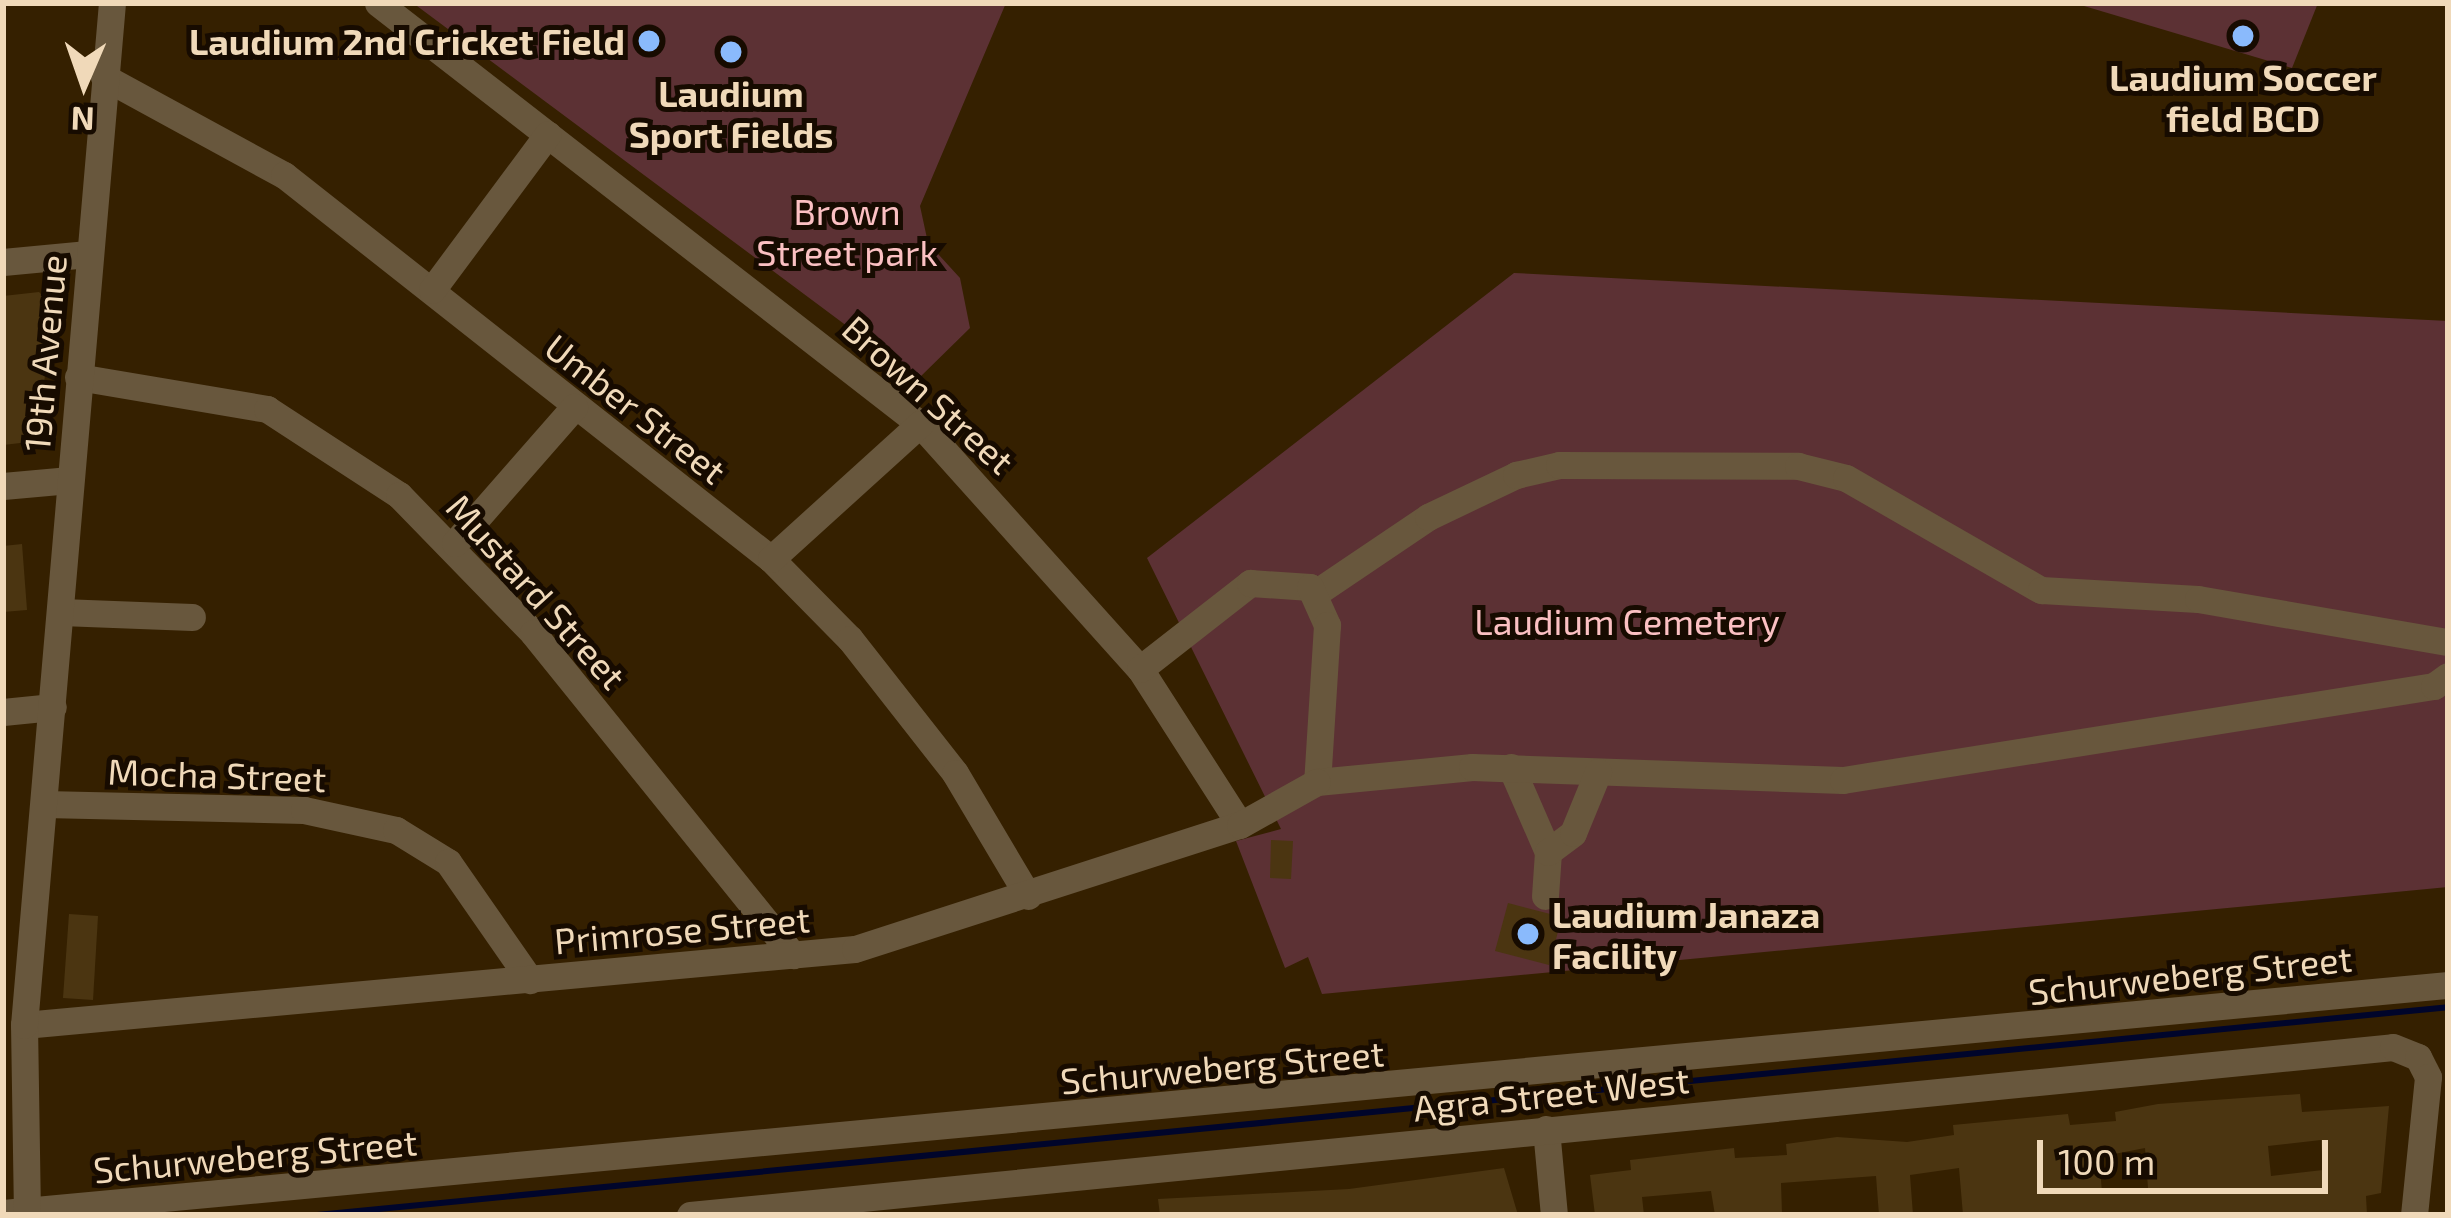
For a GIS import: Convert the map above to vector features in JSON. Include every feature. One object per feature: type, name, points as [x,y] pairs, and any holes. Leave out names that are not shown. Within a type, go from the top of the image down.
[{"type":"street","name":"19th Avenue","points":[[19,1213],[11,1111],[24,1025],[53,707],[112,3]]},
{"type":"street","name":"Brown Street","points":[[378,3],[920,424],[1140,669],[1240,826]]},
{"type":"street","name":"Umber Street","points":[[104,77],[246,150],[432,290],[771,560],[850,639],[956,772],[1028,896]]},
{"type":"street","points":[[432,290],[548,134]]},
{"type":"street","points":[[3,262],[88,254]]},
{"type":"street","name":"Mustard Street","points":[[78,377],[266,409],[351,458],[454,543],[793,955]]},
{"type":"street","points":[[454,543],[574,406]]},
{"type":"street","points":[[771,560],[920,424]]},
{"type":"street","points":[[1317,592],[1428,518],[1516,475],[1559,465],[1798,466],[1846,478],[2041,590],[2198,599],[2448,642]]},
{"type":"street","points":[[3,486],[70,480]]},
{"type":"street","points":[[1140,669],[1250,583],[1292,580],[1317,592],[1328,625],[1317,782],[1511,767],[1843,780],[2444,686]]},
{"type":"street","points":[[61,612],[192,617]]},
{"type":"street","points":[[3,712],[53,707]]},
{"type":"street","points":[[1511,767],[1548,852],[1545,896]]},
{"type":"street","points":[[1548,852],[1573,833],[1598,772]]},
{"type":"street","name":"Primrose Street","points":[[24,1025],[793,955],[900,938],[1240,826],[1317,782]]},
{"type":"street","name":"Mocha Street","points":[[44,804],[304,810],[396,830],[448,862],[530,980]]},
{"type":"street","points":[[3,919],[33,916]]},
{"type":"street","name":"Schurweberg Street","points":[[19,1213],[2448,985]]},
{"type":"street","name":"Agra Street West","points":[[690,1215],[2393,1047],[2418,1057],[2428,1091],[2414,1215]]},
{"type":"street","points":[[1546,1130],[1554,1215]]},
{"type":"green space","name":"Laudium Sport Fields","points":[[413,3],[1006,3],[920,206],[928,243],[960,278],[970,328],[918,379]]},
{"type":"green space","name":"Laudium Soccer field BCD","points":[[2074,3],[2318,3],[2292,68]]},
{"type":"green space","name":"Laudium Cemetery","points":[[1514,273],[2448,321],[2448,887],[1322,994],[1308,957],[1285,968],[1236,841],[1281,829],[1147,558]]},
{"type":"building","points":[[39,292],[53,307],[39,426],[29,442],[3,445],[3,296]]},
{"type":"building","points":[[22,544],[27,610],[3,612],[3,546]]},
{"type":"building","points":[[1271,840],[1293,841],[1291,879],[1270,878]]},
{"type":"building","name":"Laudium Janaza Facility","points":[[1508,903],[1562,917],[1549,965],[1495,951]]},
{"type":"building","points":[[69,914],[98,916],[93,1000],[63,998]]},
{"type":"building","points":[[2300,1094],[2302,1112],[2389,1106],[2381,1193],[2366,1196],[2367,1215],[1963,1215],[1959,1168],[1910,1175],[1913,1215],[1879,1215],[1876,1176],[1781,1183],[1782,1214],[1715,1215],[1711,1191],[1642,1197],[1644,1215],[1595,1215],[1590,1175],[1631,1170],[1630,1160],[1734,1148],[1735,1158],[1787,1155],[1786,1144],[1837,1137],[1907,1142],[1954,1135],[1953,1125],[2068,1114],[2070,1125],[2116,1121],[2115,1112],[2158,1104]],"holes":[[[2321,1140],[2323,1170],[2271,1176],[2268,1146]],[[2145,1148],[2148,1188],[2102,1192],[2099,1157]]]},
{"type":"building","points":[[1504,1168],[1518,1215],[1160,1215],[1158,1199],[1349,1189]]},
{"type":"waterway","points":[[317,1215],[2448,1007]]},
{"type":"place","name":"Laudium Soccer field BCD","points":[[2243,36]]},
{"type":"place","name":"Laudium 2nd Cricket Field","points":[[649,41]]},
{"type":"place","name":"Laudium Sport Fields","points":[[731,52]]},
{"type":"place","name":"Laudium Janaza Facility","points":[[1528,934]]},
{"type":"park label","name":"Brown Street park","points":[[847,230]]}]
